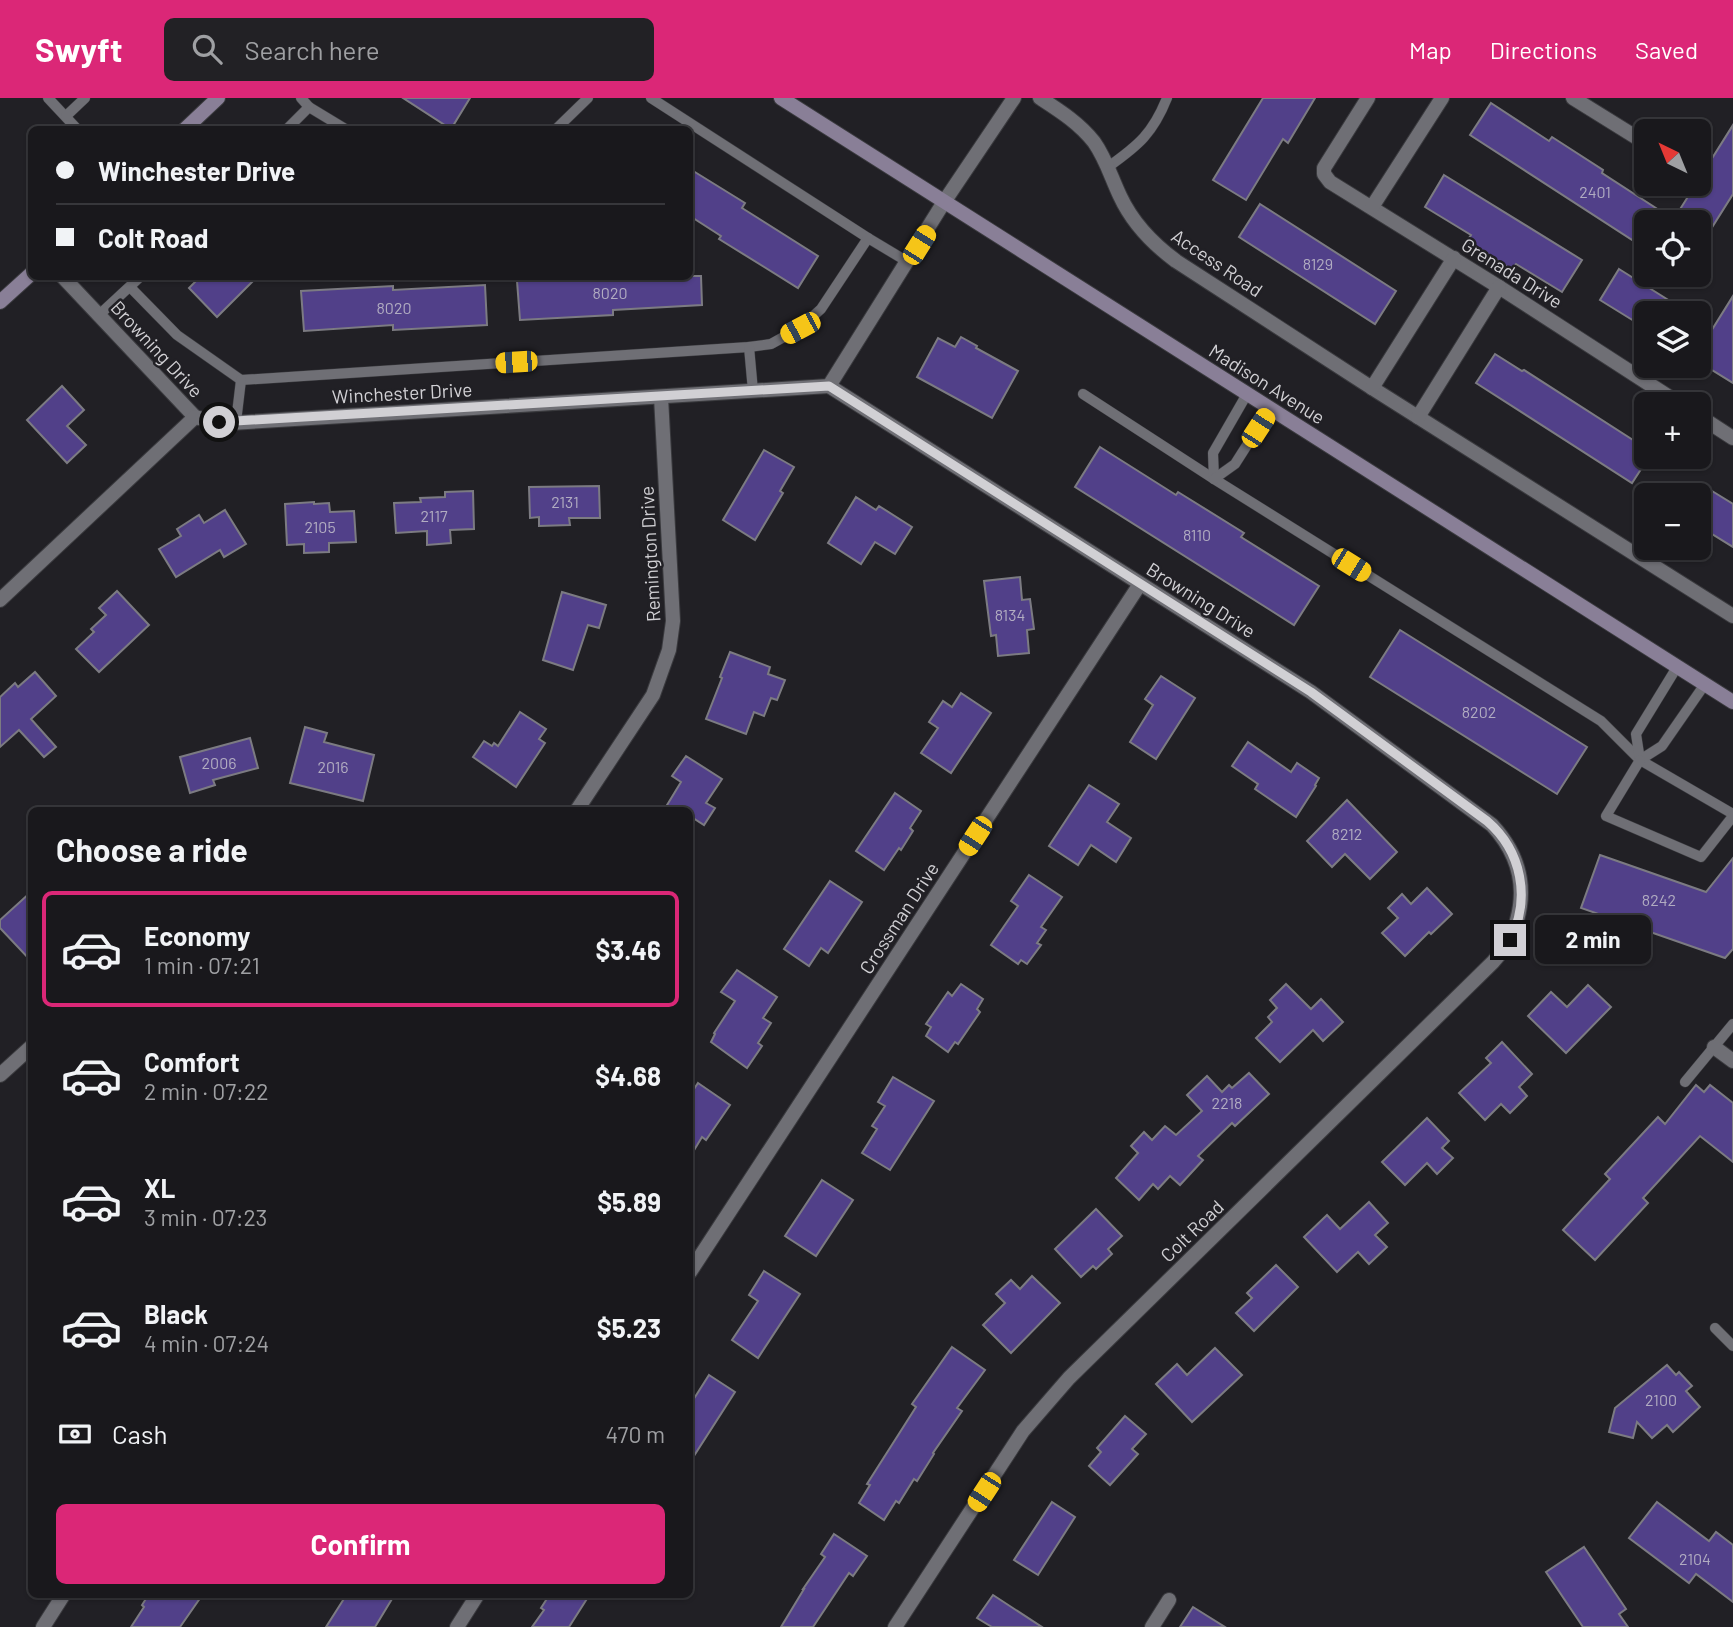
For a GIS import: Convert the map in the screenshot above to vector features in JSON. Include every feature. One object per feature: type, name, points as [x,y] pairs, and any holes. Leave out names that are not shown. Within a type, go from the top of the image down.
[{"type":"main road","points":[[188,126],[218,98]]},
{"type":"main road","name":"Madison Avenue","points":[[780,98],[1733,702]]},
{"type":"main road","points":[[0,302],[28,276]]},
{"type":"street","points":[[829,386],[944,202],[1014,98]]},
{"type":"street","name":"Access Road","points":[[1040,98],[1066,115],[1097,146],[1131,214],[1148,236],[1168,255],[1372,388],[1733,615]]},
{"type":"street","name":"Grenada Drive","points":[[1368,98],[1324,167],[1324,174],[1330,182],[1454,258],[1661,392]]},
{"type":"street","points":[[1573,98],[1634,136]]},
{"type":"street","points":[[1372,207],[1438,99]]},
{"type":"street","points":[[1372,388],[1454,258]]},
{"type":"street","name":"Browning Drive","points":[[66,280],[195,417]]},
{"type":"street","points":[[1418,416],[1499,287]]},
{"type":"street","name":"Winchester Drive","points":[[195,417],[236,422],[829,386]]},
{"type":"street","name":"Browning Drive","points":[[829,386],[1311,692],[1487,821],[1510,849],[1521,878]]},
{"type":"street","name":"Remington Drive","points":[[579,807],[653,695],[669,650],[673,621],[661,397]]},
{"type":"street","points":[[0,600],[195,417]]},
{"type":"street","points":[[1711,424],[1733,438]]},
{"type":"street","name":"Crossman Drive","points":[[693,1267],[1140,584]]},
{"type":"street","name":"Colt Road","points":[[895,1627],[1023,1432],[1069,1378],[1493,962],[1514,932],[1521,906],[1521,878]]},
{"type":"street","points":[[1714,1046],[1733,1061]]},
{"type":"street","points":[[0,1075],[28,1050]]},
{"type":"street","points":[[43,1627],[61,1598]]},
{"type":"street","points":[[457,1627],[475,1598]]},
{"type":"street","points":[[1152,1627],[1169,1600]]},
{"type":"lane","points":[[48,98],[75,126]]},
{"type":"lane","points":[[66,116],[85,98]]},
{"type":"lane","points":[[301,98],[309,107],[340,126]]},
{"type":"lane","points":[[559,126],[588,98]]},
{"type":"lane","points":[[652,98],[908,262]]},
{"type":"lane","points":[[1108,167],[1133,149],[1150,132],[1161,114],[1164,99]]},
{"type":"lane","points":[[290,126],[309,107]]},
{"type":"lane","points":[[130,287],[177,335],[241,380],[749,347],[771,344],[800,328],[821,309],[867,238]]},
{"type":"lane","points":[[99,316],[137,280]]},
{"type":"lane","points":[[749,347],[752,391]]},
{"type":"lane","points":[[236,422],[241,380]]},
{"type":"lane","points":[[1083,394],[1214,480],[1601,722],[1640,760],[1733,815],[1701,858],[1606,816],[1640,760],[1662,746],[1705,684]]},
{"type":"lane","points":[[1214,480],[1213,453],[1247,394]]},
{"type":"lane","points":[[1214,480],[1234,464],[1270,409]]},
{"type":"lane","points":[[1640,760],[1636,734],[1677,667]]},
{"type":"lane","points":[[1685,1082],[1733,1024]]},
{"type":"lane","points":[[1715,1328],[1733,1346]]},
{"type":"building","points":[[403,98],[470,98],[453,126],[446,126]]},
{"type":"building","points":[[1263,98],[1315,98],[1288,143],[1283,139],[1246,200],[1213,180]]},
{"type":"building","points":[[1491,103],[1549,141],[1552,137],[1603,170],[1602,173],[1634,196],[1659,210],[1634,210],[1634,241],[1470,135]]},
{"type":"building","points":[[1733,125],[1733,194],[1711,229],[1711,210],[1680,210],[1688,196],[1712,196],[1712,158]]},
{"type":"building","points":[[693,171],[745,203],[742,208],[818,256],[798,288],[719,239],[721,236],[693,218]]},
{"type":"building","points":[[1444,175],[1582,260],[1562,292],[1516,264],[1512,270],[1467,241],[1471,235],[1425,207]]},
{"type":"building","points":[[1260,204],[1396,291],[1375,324],[1239,237]]},
{"type":"building","points":[[1619,269],[1634,278],[1634,287],[1648,287],[1670,301],[1634,301],[1634,321],[1600,300]]},
{"type":"building","points":[[693,276],[701,276],[702,305],[613,310],[613,315],[520,320],[517,281],[693,280]]},
{"type":"building","points":[[197,280],[254,280],[217,317],[189,288]]},
{"type":"building","points":[[485,285],[487,325],[393,330],[393,325],[304,331],[301,291]]},
{"type":"building","points":[[1733,296],[1733,383],[1711,369],[1711,327],[1713,328]]},
{"type":"building","points":[[961,337],[1018,371],[992,418],[917,377],[938,338],[955,347]]},
{"type":"building","points":[[1495,354],[1634,441],[1634,469],[1641,469],[1632,483],[1476,383]]},
{"type":"building","points":[[62,386],[84,410],[67,426],[86,445],[67,463],[27,420]]},
{"type":"building","points":[[1100,447],[1176,495],[1178,492],[1244,533],[1241,537],[1319,586],[1294,625],[1075,487]]},
{"type":"building","points":[[764,450],[794,467],[780,491],[783,493],[755,540],[723,520]]},
{"type":"building","points":[[599,486],[600,518],[569,518],[570,525],[539,526],[539,517],[530,518],[529,487]]},
{"type":"building","points":[[473,491],[474,529],[450,530],[451,543],[427,545],[427,531],[396,533],[394,503],[421,502],[420,498],[445,497],[445,492]]},
{"type":"building","points":[[1711,493],[1733,504],[1733,547],[1711,533]]},
{"type":"building","points":[[856,497],[876,510],[879,506],[912,527],[895,554],[875,542],[861,564],[828,543]]},
{"type":"building","points":[[329,503],[330,512],[354,511],[356,542],[329,543],[329,552],[304,553],[304,544],[287,545],[285,504]]},
{"type":"building","points":[[225,510],[246,544],[224,557],[220,550],[176,577],[159,549],[181,536],[177,529],[199,515],[204,523]]},
{"type":"building","points":[[1020,577],[1022,600],[1030,599],[1034,629],[1027,630],[1029,653],[998,656],[996,635],[991,636],[984,581]]},
{"type":"building","points":[[117,591],[149,625],[99,672],[76,649],[94,632],[91,629],[106,615],[99,608]]},
{"type":"building","points":[[562,592],[606,605],[599,628],[588,625],[573,670],[543,660]]},
{"type":"building","points":[[1400,630],[1587,747],[1557,794],[1370,677]]},
{"type":"building","points":[[730,652],[770,667],[768,674],[785,680],[777,700],[771,698],[764,716],[754,712],[746,734],[706,719]]},
{"type":"building","points":[[35,672],[56,696],[31,719],[56,747],[44,757],[19,730],[0,747],[0,697],[15,683],[18,687]]},
{"type":"building","points":[[1161,676],[1195,698],[1156,759],[1130,742],[1153,705],[1145,699]]},
{"type":"building","points":[[961,693],[991,713],[951,773],[921,753],[938,728],[929,722],[943,701],[952,707]]},
{"type":"building","points":[[520,712],[546,729],[539,739],[545,743],[516,787],[473,757],[484,741],[498,746]]},
{"type":"building","points":[[305,727],[327,733],[324,742],[374,755],[363,801],[290,783]]},
{"type":"building","points":[[250,738],[258,768],[213,780],[215,785],[190,793],[180,757]]},
{"type":"building","points":[[1248,742],[1291,772],[1297,763],[1319,778],[1296,817],[1255,789],[1258,784],[1232,766]]},
{"type":"building","points":[[686,756],[722,779],[706,803],[715,808],[704,825],[693,818],[693,807],[666,807],[681,782],[672,776]]},
{"type":"building","points":[[1089,785],[1119,804],[1107,822],[1131,838],[1116,862],[1091,845],[1078,865],[1049,846]]},
{"type":"building","points":[[895,793],[921,811],[910,828],[913,831],[884,870],[856,851]]},
{"type":"building","points":[[1347,800],[1397,852],[1370,879],[1345,854],[1332,867],[1307,841]]},
{"type":"building","points":[[1600,855],[1706,892],[1733,858],[1733,949],[1725,958],[1581,908]]},
{"type":"building","points":[[1029,875],[1062,897],[1041,927],[1046,930],[1037,943],[1041,945],[1027,964],[1021,960],[1018,964],[991,945],[1018,906],[1011,901]]},
{"type":"building","points":[[830,881],[862,902],[828,953],[821,948],[809,966],[784,949]]},
{"type":"building","points":[[1427,888],[1452,914],[1405,956],[1382,933],[1398,918],[1388,908],[1402,894],[1411,904]]},
{"type":"building","points":[[28,895],[28,958],[0,928],[0,920]]},
{"type":"building","points":[[737,970],[777,997],[763,1018],[771,1023],[758,1043],[762,1046],[747,1068],[711,1042],[735,1001],[721,992]]},
{"type":"building","points":[[961,984],[983,999],[977,1009],[980,1012],[958,1044],[955,1042],[948,1052],[926,1036],[931,1027],[926,1024],[948,992],[952,996]]},
{"type":"building","points":[[1286,984],[1311,1009],[1321,999],[1343,1022],[1323,1041],[1313,1030],[1280,1062],[1256,1038],[1272,1022],[1268,1017],[1277,1008],[1270,1000]]},
{"type":"building","points":[[1588,985],[1611,1007],[1566,1053],[1528,1016],[1551,992],[1567,1007]]},
{"type":"building","points":[[1502,1042],[1532,1074],[1519,1087],[1527,1096],[1510,1113],[1501,1104],[1485,1120],[1459,1093],[1491,1063],[1486,1058]]},
{"type":"building","points":[[1249,1073],[1269,1094],[1235,1126],[1232,1123],[1198,1156],[1203,1160],[1180,1185],[1170,1176],[1158,1189],[1153,1184],[1139,1200],[1116,1178],[1138,1153],[1131,1146],[1144,1132],[1152,1140],[1165,1126],[1176,1135],[1202,1111],[1187,1095],[1207,1076],[1222,1092],[1229,1085],[1232,1088]]},
{"type":"building","points":[[893,1077],[934,1101],[890,1170],[862,1153],[877,1129],[872,1126],[885,1106],[878,1102]]},
{"type":"building","points":[[698,1083],[730,1105],[706,1140],[702,1137],[693,1152],[693,1090]]},
{"type":"building","points":[[1696,1085],[1704,1092],[1710,1085],[1733,1103],[1733,1162],[1700,1136],[1643,1198],[1648,1203],[1595,1260],[1563,1230],[1610,1179],[1605,1174],[1658,1117],[1665,1124]]},
{"type":"building","points":[[1427,1118],[1449,1141],[1442,1148],[1453,1158],[1437,1174],[1427,1163],[1405,1185],[1382,1162]]},
{"type":"building","points":[[822,1180],[853,1200],[816,1256],[785,1236]]},
{"type":"building","points":[[1369,1202],[1388,1223],[1375,1235],[1387,1247],[1369,1264],[1358,1252],[1337,1272],[1304,1237],[1327,1215],[1340,1229]]},
{"type":"building","points":[[1096,1209],[1122,1236],[1108,1249],[1112,1254],[1096,1269],[1093,1266],[1081,1277],[1055,1249]]},
{"type":"building","points":[[1276,1265],[1298,1287],[1254,1331],[1236,1313],[1252,1298],[1247,1293]]},
{"type":"building","points":[[764,1271],[800,1294],[758,1358],[732,1340],[758,1301],[749,1295]]},
{"type":"building","points":[[1032,1276],[1060,1303],[1011,1353],[983,1325],[1005,1303],[996,1294],[1011,1280],[1020,1289]]},
{"type":"building","points":[[952,1347],[985,1370],[957,1408],[962,1411],[917,1481],[914,1479],[884,1520],[859,1503],[870,1485],[867,1484],[916,1407],[912,1404]]},
{"type":"building","points":[[1215,1348],[1242,1375],[1192,1422],[1156,1384],[1177,1364],[1187,1375]]},
{"type":"building","points":[[1667,1365],[1676,1375],[1679,1372],[1692,1386],[1686,1391],[1700,1407],[1673,1432],[1667,1425],[1652,1438],[1637,1422],[1633,1438],[1609,1432],[1615,1408]]},
{"type":"building","points":[[709,1375],[735,1392],[693,1457],[693,1395],[695,1397]]},
{"type":"building","points":[[1125,1416],[1146,1434],[1132,1449],[1138,1454],[1110,1485],[1089,1466],[1101,1452],[1097,1448]]},
{"type":"building","points":[[1052,1502],[1075,1517],[1038,1575],[1014,1560]]},
{"type":"building","points":[[1657,1502],[1709,1541],[1716,1532],[1733,1545],[1733,1602],[1696,1574],[1689,1583],[1629,1538]]},
{"type":"building","points":[[834,1534],[867,1556],[853,1576],[849,1573],[813,1627],[781,1627],[825,1557],[821,1554]]},
{"type":"building","points":[[1584,1547],[1626,1609],[1619,1614],[1628,1627],[1583,1627],[1546,1572]]},
{"type":"building","points":[[993,1595],[1042,1627],[992,1627],[977,1618]]},
{"type":"building","points":[[146,1598],[200,1598],[180,1627],[131,1627],[144,1607],[142,1605]]},
{"type":"building","points":[[344,1598],[393,1598],[375,1627],[326,1627]]},
{"type":"building","points":[[547,1598],[587,1598],[569,1627],[532,1627],[544,1610],[541,1608]]},
{"type":"building","points":[[1193,1607],[1225,1627],[1180,1627]]},
{"type":"route","points":[[219,422],[829,386],[1311,692],[1487,821],[1506,842],[1521,878],[1521,906],[1510,940]]}]
